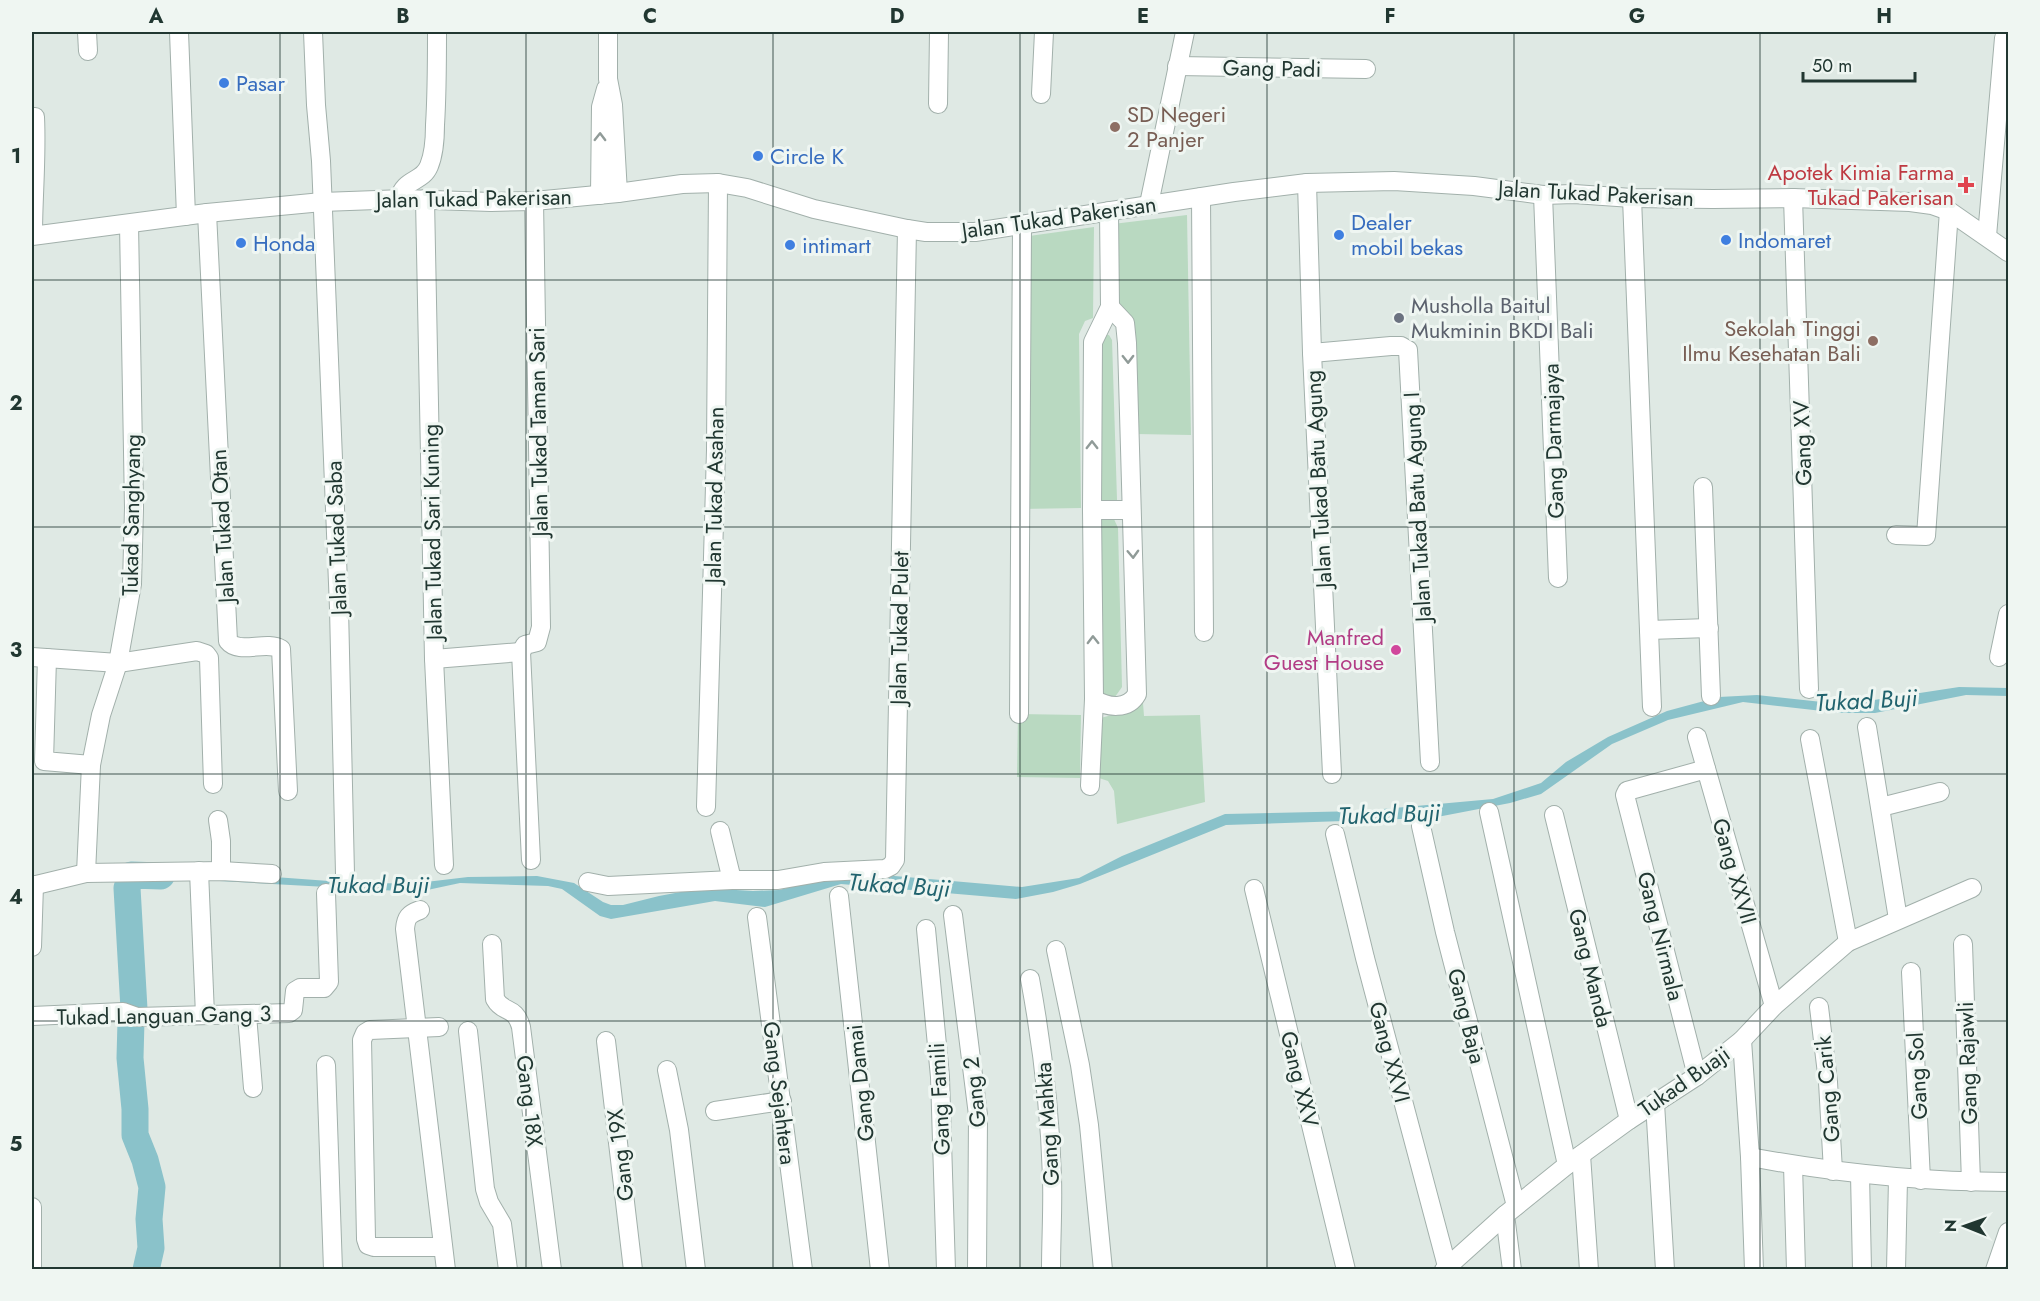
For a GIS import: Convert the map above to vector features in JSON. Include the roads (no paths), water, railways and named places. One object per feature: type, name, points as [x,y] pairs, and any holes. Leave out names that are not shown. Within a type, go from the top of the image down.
[{"type":"street","points":[[87,32],[88,51]]},
{"type":"street","points":[[178,32],[186,216]]},
{"type":"street","name":"Jalan Tukad Saba","points":[[313,32],[339,608],[345,874]]},
{"type":"street","points":[[399,199],[401,190],[407,183],[423,176],[429,166],[433,149],[437,95],[437,32]]},
{"type":"street","points":[[608,32],[608,79],[613,105],[609,194]]},
{"type":"street","points":[[938,104],[939,32]]},
{"type":"street","points":[[1041,94],[1044,32]]},
{"type":"street","points":[[1150,197],[1185,32]]},
{"type":"street","points":[[1987,236],[2004,38]]},
{"type":"street","name":"Gang Padi","points":[[1177,66],[1366,69]]},
{"type":"street","points":[[32,236],[36,170],[35,117]]},
{"type":"street","name":"Jalan Tukad Pakerisan","points":[[32,236],[207,213],[322,202],[399,199],[534,201],[682,184],[718,183],[747,188],[814,209],[907,229],[926,232],[975,232],[1109,211],[1150,197],[1201,197],[1307,183],[1394,181],[1543,195],[1910,202],[1932,205],[1949,211],[2008,252]]},
{"type":"street","name":"Jalan Tukad Asahan","points":[[706,807],[716,450],[718,183]]},
{"type":"street","name":"Jalan Tukad Batu Agung","points":[[1307,183],[1312,353],[1332,774]]},
{"type":"street","name":"Gang Darmajaya","points":[[1543,195],[1558,578]]},
{"type":"street","points":[[1201,197],[1204,632]]},
{"type":"street","points":[[1632,198],[1652,707]]},
{"type":"street","name":"Gang XV","points":[[1793,198],[1809,689]]},
{"type":"street","name":"Jalan Tukad Sari Kuning","points":[[425,199],[434,659],[444,865]]},
{"type":"street","name":"Jalan Tukad Taman Sari","points":[[520,652],[525,645],[537,642],[541,627],[534,201]]},
{"type":"street","points":[[1090,786],[1094,699],[1093,342],[1110,307],[1109,211]]},
{"type":"street","points":[[1896,535],[1926,536],[1949,211]]},
{"type":"street","name":"Jalan Tukad Otan","points":[[207,213],[228,641],[231,645],[275,645],[281,649],[288,790]]},
{"type":"street","name":"Tukad Sanghyang","points":[[86,873],[91,765],[101,715],[118,663],[132,584],[134,508],[129,224]]},
{"type":"street","points":[[1019,714],[1022,226]]},
{"type":"street","name":"Jalan Tukad Pulet","points":[[588,882],[608,886],[778,880],[824,872],[885,869],[891,866],[894,860],[907,229]]},
{"type":"street","points":[[1094,699],[1117,706],[1128,704],[1137,694],[1127,343],[1125,323],[1110,307]]},
{"type":"street","name":"Jalan Tukad Batu Agung I","points":[[1312,353],[1392,346],[1401,346],[1408,350],[1430,762]]},
{"type":"street","points":[[1703,487],[1711,696]]},
{"type":"street","points":[[1092,510],[1131,510]]},
{"type":"street","points":[[2000,657],[2008,614]]},
{"type":"street","points":[[1649,630],[1709,628]]},
{"type":"street","points":[[91,765],[44,761],[39,657],[118,663],[196,651],[206,654],[209,658],[213,784]]},
{"type":"street","points":[[434,659],[520,652],[531,860]]},
{"type":"street","points":[[1867,727],[1898,919]]},
{"type":"street","name":"Gang XXVII","points":[[1697,736],[1774,1006]]},
{"type":"street","points":[[1810,739],[1848,942]]},
{"type":"street","name":"Gang Nirmala","points":[[1697,1076],[1625,795],[1627,791],[1643,785],[1706,769]]},
{"type":"street","points":[[1881,807],[1940,792]]},
{"type":"street","points":[[1489,813],[1574,1160],[1589,1269]]},
{"type":"street","name":"Gang Manda","points":[[1554,815],[1629,1120]]},
{"type":"street","points":[[218,820],[221,871]]},
{"type":"street","name":"Gang Baja","points":[[1421,826],[1511,1210],[1512,1269]]},
{"type":"street","points":[[720,831],[732,880]]},
{"type":"street","name":"Gang XXVI","points":[[1335,834],[1446,1269]]},
{"type":"street","points":[[32,947],[33,886],[86,873],[199,876],[221,871],[272,874]]},
{"type":"street","points":[[199,876],[205,1015]]},
{"type":"street","points":[[1742,1040],[1774,1006],[1848,942],[1972,888]]},
{"type":"street","name":"Gang XXV","points":[[1254,890],[1346,1269]]},
{"type":"street","name":"Tukad Languan Gang 3","points":[[32,1016],[289,1013],[293,1010],[295,991],[300,988],[327,986],[329,979],[326,893]]},
{"type":"street","name":"Gang Damai","points":[[839,896],[880,1269]]},
{"type":"street","points":[[420,910],[410,914],[405,920],[405,929],[446,1269]]},
{"type":"street","name":"Gang 2","points":[[953,915],[978,1114],[977,1269]]},
{"type":"street","name":"Gang Sejahtera","points":[[757,917],[803,1269]]},
{"type":"street","name":"Gang Famili","points":[[926,929],[940,1077],[946,1269]]},
{"type":"street","name":"Gang 18X","points":[[492,944],[495,999],[497,1003],[515,1013],[521,1028],[552,1269]]},
{"type":"street","name":"Gang Rajawli","points":[[1963,944],[1971,1182]]},
{"type":"street","points":[[1056,950],[1080,1065],[1089,1125],[1103,1269]]},
{"type":"street","name":"Gang Sol","points":[[1911,972],[1921,1180]]},
{"type":"street","name":"Gang Mahkta","points":[[1030,979],[1040,1031],[1052,1177],[1051,1269]]},
{"type":"street","name":"Gang Carik","points":[[1819,1007],[1828,1082],[1833,1171]]},
{"type":"street","points":[[247,1014],[253,1088]]},
{"type":"street","points":[[439,1027],[370,1030],[365,1033],[362,1040],[366,1239],[368,1245],[374,1247],[443,1247]]},
{"type":"street","points":[[468,1031],[485,1189],[489,1202],[502,1224],[508,1269]]},
{"type":"street","name":"Tukad Buaji","points":[[1446,1269],[1511,1210],[1574,1160],[1629,1120],[1697,1076],[1742,1040]]},
{"type":"street","name":"Tukad Buaji","points":[[1742,1040],[1750,1157],[1754,1269]]},
{"type":"street","name":"Gang 19X","points":[[606,1041],[633,1269]]},
{"type":"street","points":[[326,1065],[333,1269]]},
{"type":"street","points":[[667,1070],[686,1175],[696,1269]]},
{"type":"street","points":[[715,1111],[782,1101]]},
{"type":"street","points":[[1655,1103],[1665,1269]]},
{"type":"street","points":[[1750,1157],[1898,1179],[2008,1182]]},
{"type":"street","points":[[1793,1165],[1796,1269]]},
{"type":"street","points":[[1860,1174],[1862,1269]]},
{"type":"street","points":[[1896,1269],[1898,1179]]},
{"type":"street","points":[[32,1208],[32,1269]]},
{"type":"street","points":[[2001,1264],[2008,1232]]},
{"type":"water","points":[[1959,687],[2008,688],[2008,696],[1966,695],[1875,713],[1840,713],[1743,702],[1668,720],[1612,744],[1541,794],[1510,803],[1432,818],[1226,825],[1080,884],[1016,899],[841,884],[765,907],[715,901],[611,919],[600,916],[562,889],[548,886],[460,883],[418,892],[183,879],[235,874],[409,884],[468,877],[537,876],[574,883],[611,905],[623,905],[702,888],[779,890],[825,878],[883,875],[1022,887],[1079,878],[1122,856],[1225,814],[1361,811],[1493,799],[1541,783],[1566,762],[1608,737],[1667,711],[1719,697],[1757,695],[1822,702],[1874,700]]},
{"type":"waterway","name":"Tukad Buji","points":[[146,1270],[151,1248],[149,1219],[152,1187],[135,1135],[130,1058],[131,1021],[134,1009],[127,888],[131,875],[161,876]]},
{"type":"place","name":"Pasar","points":[[224,83]]},
{"type":"place","name":"SD Negeri 2 Panjer","points":[[1115,127]]},
{"type":"place","name":"Circle K","points":[[758,156]]},
{"type":"place","name":"Apotek Kimia Farma Tukad Pakerisan","points":[[1966,185]]},
{"type":"place","name":"Dealer mobil bekas","points":[[1339,235]]},
{"type":"place","name":"Indomaret","points":[[1726,240]]},
{"type":"place","name":"Honda","points":[[241,243]]},
{"type":"place","name":"intimart","points":[[790,245]]},
{"type":"place","name":"Musholla Baitul Mukminin BKDI Bali","points":[[1399,318]]},
{"type":"place","name":"Sekolah Tinggi Ilmu Kesehatan Bali","points":[[1873,341]]},
{"type":"place","name":"Manfred Guest House","points":[[1396,650]]}]
